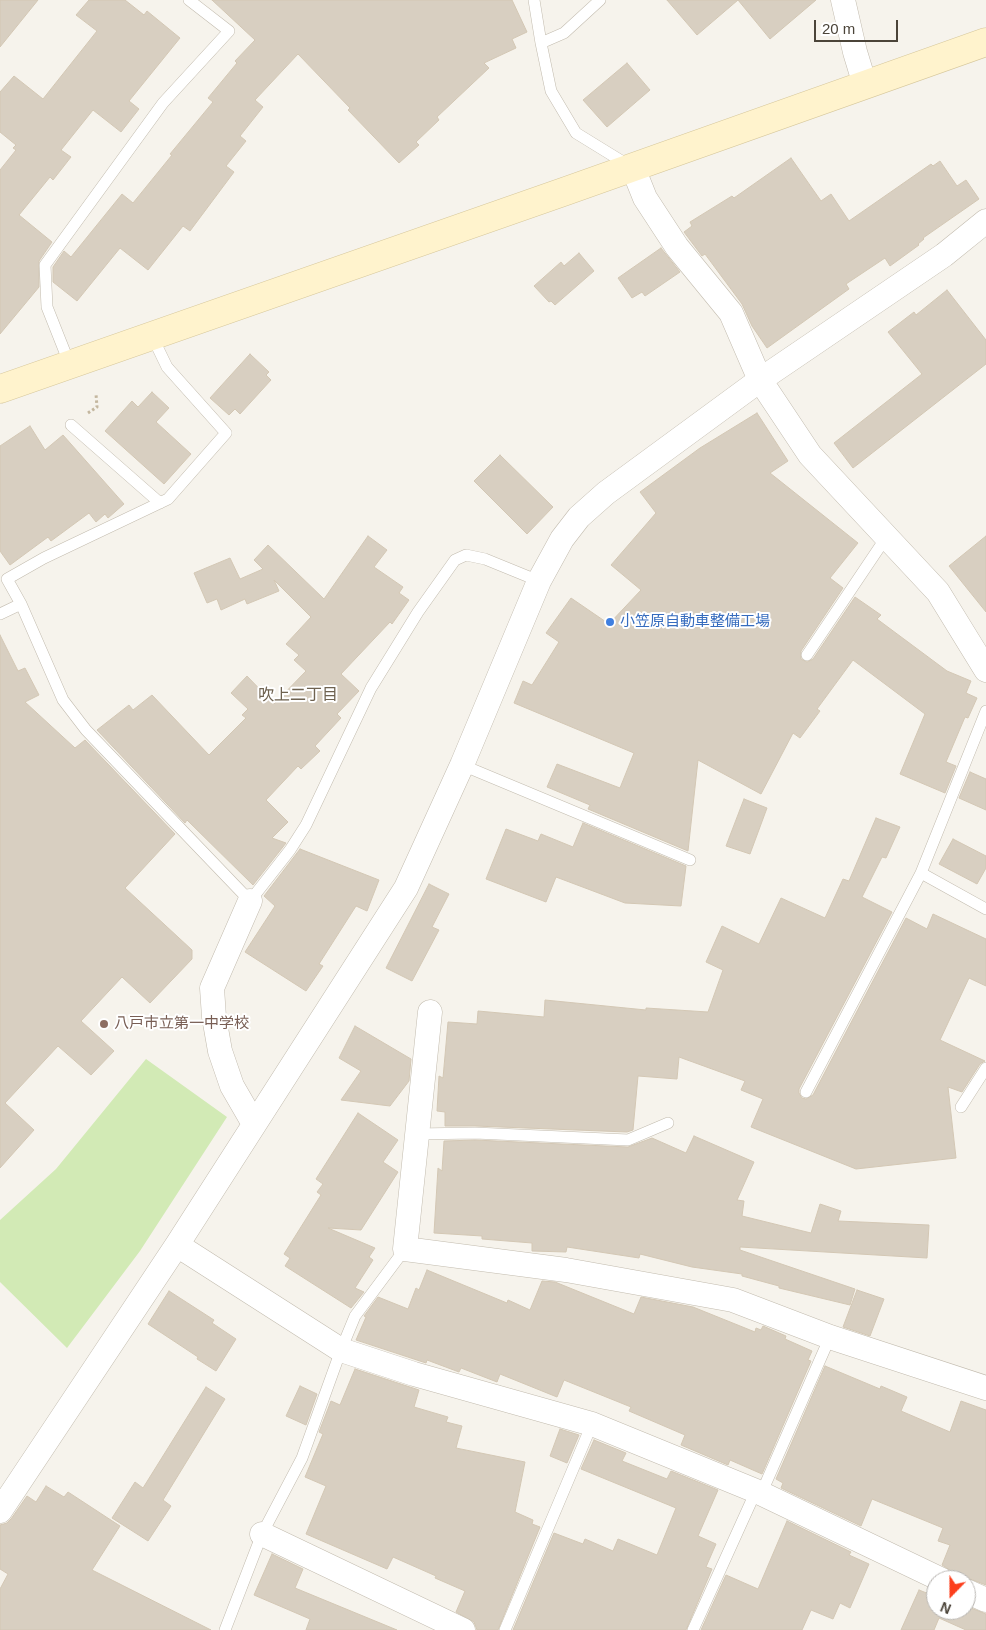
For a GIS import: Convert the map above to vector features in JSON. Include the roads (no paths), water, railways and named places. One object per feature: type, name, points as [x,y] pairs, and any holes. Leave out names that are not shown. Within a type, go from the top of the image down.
[{"type":"street","points":[[844,0],[855,52],[865,85]]},
{"type":"street","points":[[0,389],[986,42]]},
{"type":"street","points":[[632,168],[645,198],[677,248],[731,313],[760,380],[810,455],[938,592],[986,670]]},
{"type":"street","points":[[0,1511],[176,1245],[406,888],[462,765],[540,581],[562,539],[579,517],[599,499],[760,380],[944,255],[986,221]]},
{"type":"street","points":[[250,901],[212,988],[214,1017],[220,1051],[232,1086],[254,1124]]},
{"type":"street","points":[[430,1012],[405,1249],[566,1270],[734,1300],[830,1337],[986,1388]]},
{"type":"street","points":[[176,1245],[340,1350],[414,1374],[592,1424],[758,1493],[926,1572]]},
{"type":"street","points":[[262,1534],[463,1630]]},
{"type":"lane","points":[[70,365],[48,307],[45,265],[164,103],[229,31],[189,0]]},
{"type":"lane","points":[[534,0],[552,91],[576,133],[632,168]]},
{"type":"lane","points":[[541,43],[564,33],[600,0]]},
{"type":"lane","points":[[152,336],[167,368],[226,433],[168,499],[44,558],[7,579],[62,700],[86,730],[250,901],[290,850],[371,688],[418,612],[455,560],[466,555],[484,559],[540,581]]},
{"type":"lane","points":[[71,426],[160,503]]},
{"type":"lane","points":[[807,655],[887,536]]},
{"type":"lane","points":[[0,614],[20,604]]},
{"type":"lane","points":[[806,1092],[921,873],[986,711]]},
{"type":"lane","points":[[462,765],[690,860]]},
{"type":"lane","points":[[921,873],[986,909]]},
{"type":"lane","points":[[961,1107],[986,1068]]},
{"type":"lane","points":[[417,1134],[475,1133],[628,1140],[668,1123]]},
{"type":"lane","points":[[225,1630],[262,1534],[302,1458],[340,1350],[355,1316],[405,1249]]},
{"type":"lane","points":[[693,1630],[830,1337]]},
{"type":"lane","points":[[505,1630],[592,1424]]},
{"type":"place","name":"小笠原自動車整備工場","points":[[610,622]]},
{"type":"place","name":"八戸市立第一中学校","points":[[104,1024]]},
{"type":"district","name":"吹上二丁目","points":[[298,696]]}]
